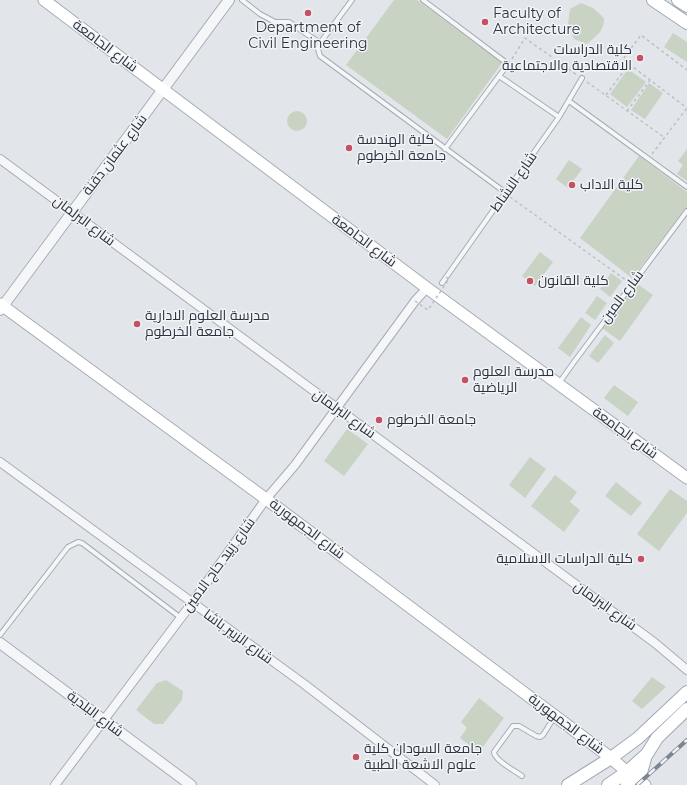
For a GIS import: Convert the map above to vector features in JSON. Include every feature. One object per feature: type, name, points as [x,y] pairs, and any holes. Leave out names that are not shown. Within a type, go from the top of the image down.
[{"type":"main road","name":"شارع الجامعة","points":[[44,0],[427,288],[686,476]]},
{"type":"main road","points":[[653,0],[687,23]]},
{"type":"main road","points":[[678,0],[687,6]]},
{"type":"main road","name":"شارع الجمهورية","points":[[1,307],[266,499],[556,716],[642,783]]},
{"type":"main road","points":[[568,785],[611,758],[638,738],[687,692]]},
{"type":"main road","points":[[608,785],[627,772],[647,754],[657,738],[687,709]]},
{"type":"main road","points":[[627,785],[642,783],[647,754]]},
{"type":"street","name":"شارع عثمان دقنة","points":[[1,307],[230,0]]},
{"type":"street","name":"شارع البرلمان","points":[[0,159],[655,643],[687,670]]},
{"type":"street","name":"شارع زبيد حاج الامين","points":[[55,785],[181,618],[266,499],[295,465],[415,301],[427,288]]},
{"type":"street","name":"شارع الزبير باشا","points":[[0,462],[304,684],[435,785]]},
{"type":"street","name":"شارع البلدية","points":[[0,643],[191,785]]},
{"type":"lane","points":[[242,0],[260,14],[275,22],[289,22],[320,43]]},
{"type":"lane","points":[[352,0],[320,43],[318,49],[320,56],[506,193]]},
{"type":"lane","points":[[423,0],[508,64],[445,149]]},
{"type":"lane","points":[[499,76],[559,117]]},
{"type":"lane","name":"شارع النشاط","points":[[442,283],[559,117],[582,78]]},
{"type":"lane","points":[[569,101],[687,187]]},
{"type":"lane","name":"شارع المين","points":[[559,384],[687,211]]},
{"type":"lane","points":[[0,634],[68,547],[78,542],[82,543],[181,618]]},
{"type":"lane","points":[[522,776],[498,759],[494,755],[494,752],[514,726],[519,726],[536,736],[540,736],[543,735],[556,716]]},
{"type":"path","points":[[649,159],[687,108],[623,59],[640,35],[687,70]]},
{"type":"path","points":[[508,64],[525,38],[665,138]]},
{"type":"path","points":[[606,96],[629,64]]},
{"type":"path","points":[[627,111],[650,80]]},
{"type":"path","points":[[506,193],[632,284]]},
{"type":"path","points":[[415,301],[428,310],[449,280],[446,277]]},
{"type":"green space","points":[[394,0],[417,0],[502,63],[447,139],[346,65]]},
{"type":"green space","points":[[581,3],[593,8],[604,18],[603,27],[597,36],[587,44],[574,39],[568,24],[570,9]]},
{"type":"green space","points":[[673,33],[687,42],[687,62],[664,47]]},
{"type":"green space","points":[[628,69],[646,82],[627,107],[610,94]]},
{"type":"green space","points":[[649,83],[663,93],[645,119],[631,110]]},
{"type":"green space","points":[[297,111],[304,114],[307,121],[304,128],[297,131],[290,128],[287,121],[290,114]]},
{"type":"green space","points":[[687,149],[687,181],[677,174],[683,165],[678,161]]},
{"type":"green space","points":[[639,156],[687,192],[687,207],[632,278],[580,238]]},
{"type":"green space","points":[[569,160],[582,169],[568,188],[556,179]]},
{"type":"green space","points":[[540,252],[553,262],[535,286],[522,276]]},
{"type":"green space","points":[[611,273],[622,281],[610,297],[600,289]]},
{"type":"green space","points":[[636,283],[653,295],[620,341],[602,328]]},
{"type":"green space","points":[[597,296],[607,303],[595,320],[585,313]]},
{"type":"green space","points":[[581,317],[591,325],[570,357],[558,348]]},
{"type":"green space","points":[[605,335],[614,343],[598,363],[589,356]]},
{"type":"green space","points":[[614,385],[638,402],[628,416],[604,398]]},
{"type":"green space","points":[[347,429],[368,444],[344,476],[324,461]]},
{"type":"green space","points":[[530,457],[546,469],[525,498],[509,485]]},
{"type":"green space","points":[[555,475],[577,492],[570,502],[580,510],[564,532],[531,506]]},
{"type":"green space","points":[[616,482],[642,503],[631,516],[605,496]]},
{"type":"green space","points":[[670,489],[687,501],[687,513],[659,551],[637,534]]},
{"type":"green space","points":[[652,677],[666,687],[642,709],[632,701]]},
{"type":"green space","points":[[166,680],[183,691],[182,700],[163,724],[154,724],[136,710],[157,683]]},
{"type":"green space","points":[[479,698],[504,718],[479,752],[460,738],[467,728],[461,722]]},
{"type":"railway","points":[[637,785],[687,740]]},
{"type":"place","name":"Department of Civil Engineering","points":[[308,13]]},
{"type":"place","name":"Faculty of Architecture","points":[[485,22]]},
{"type":"place","name":"كلية الدراسات الاقتصادية والاجتماعية","points":[[640,58]]},
{"type":"place","name":"كلية الهندسة جامعة الخرطوم","points":[[349,148]]},
{"type":"place","name":"كلية الاداب","points":[[572,185]]},
{"type":"place","name":"كلية القانون","points":[[530,281]]},
{"type":"place","name":"مدرسة العلوم الادارية جامعة الخرطوم","points":[[137,324]]},
{"type":"place","name":"مدرسة العلوم الرياضية","points":[[465,380]]},
{"type":"place","name":"جامعة الخرطوم","points":[[379,420]]},
{"type":"place","name":"كلية الدراسات الاسلامية","points":[[641,559]]},
{"type":"place","name":"جامعة السودان كلية علوم الاشعة الطبية","points":[[356,757]]}]
